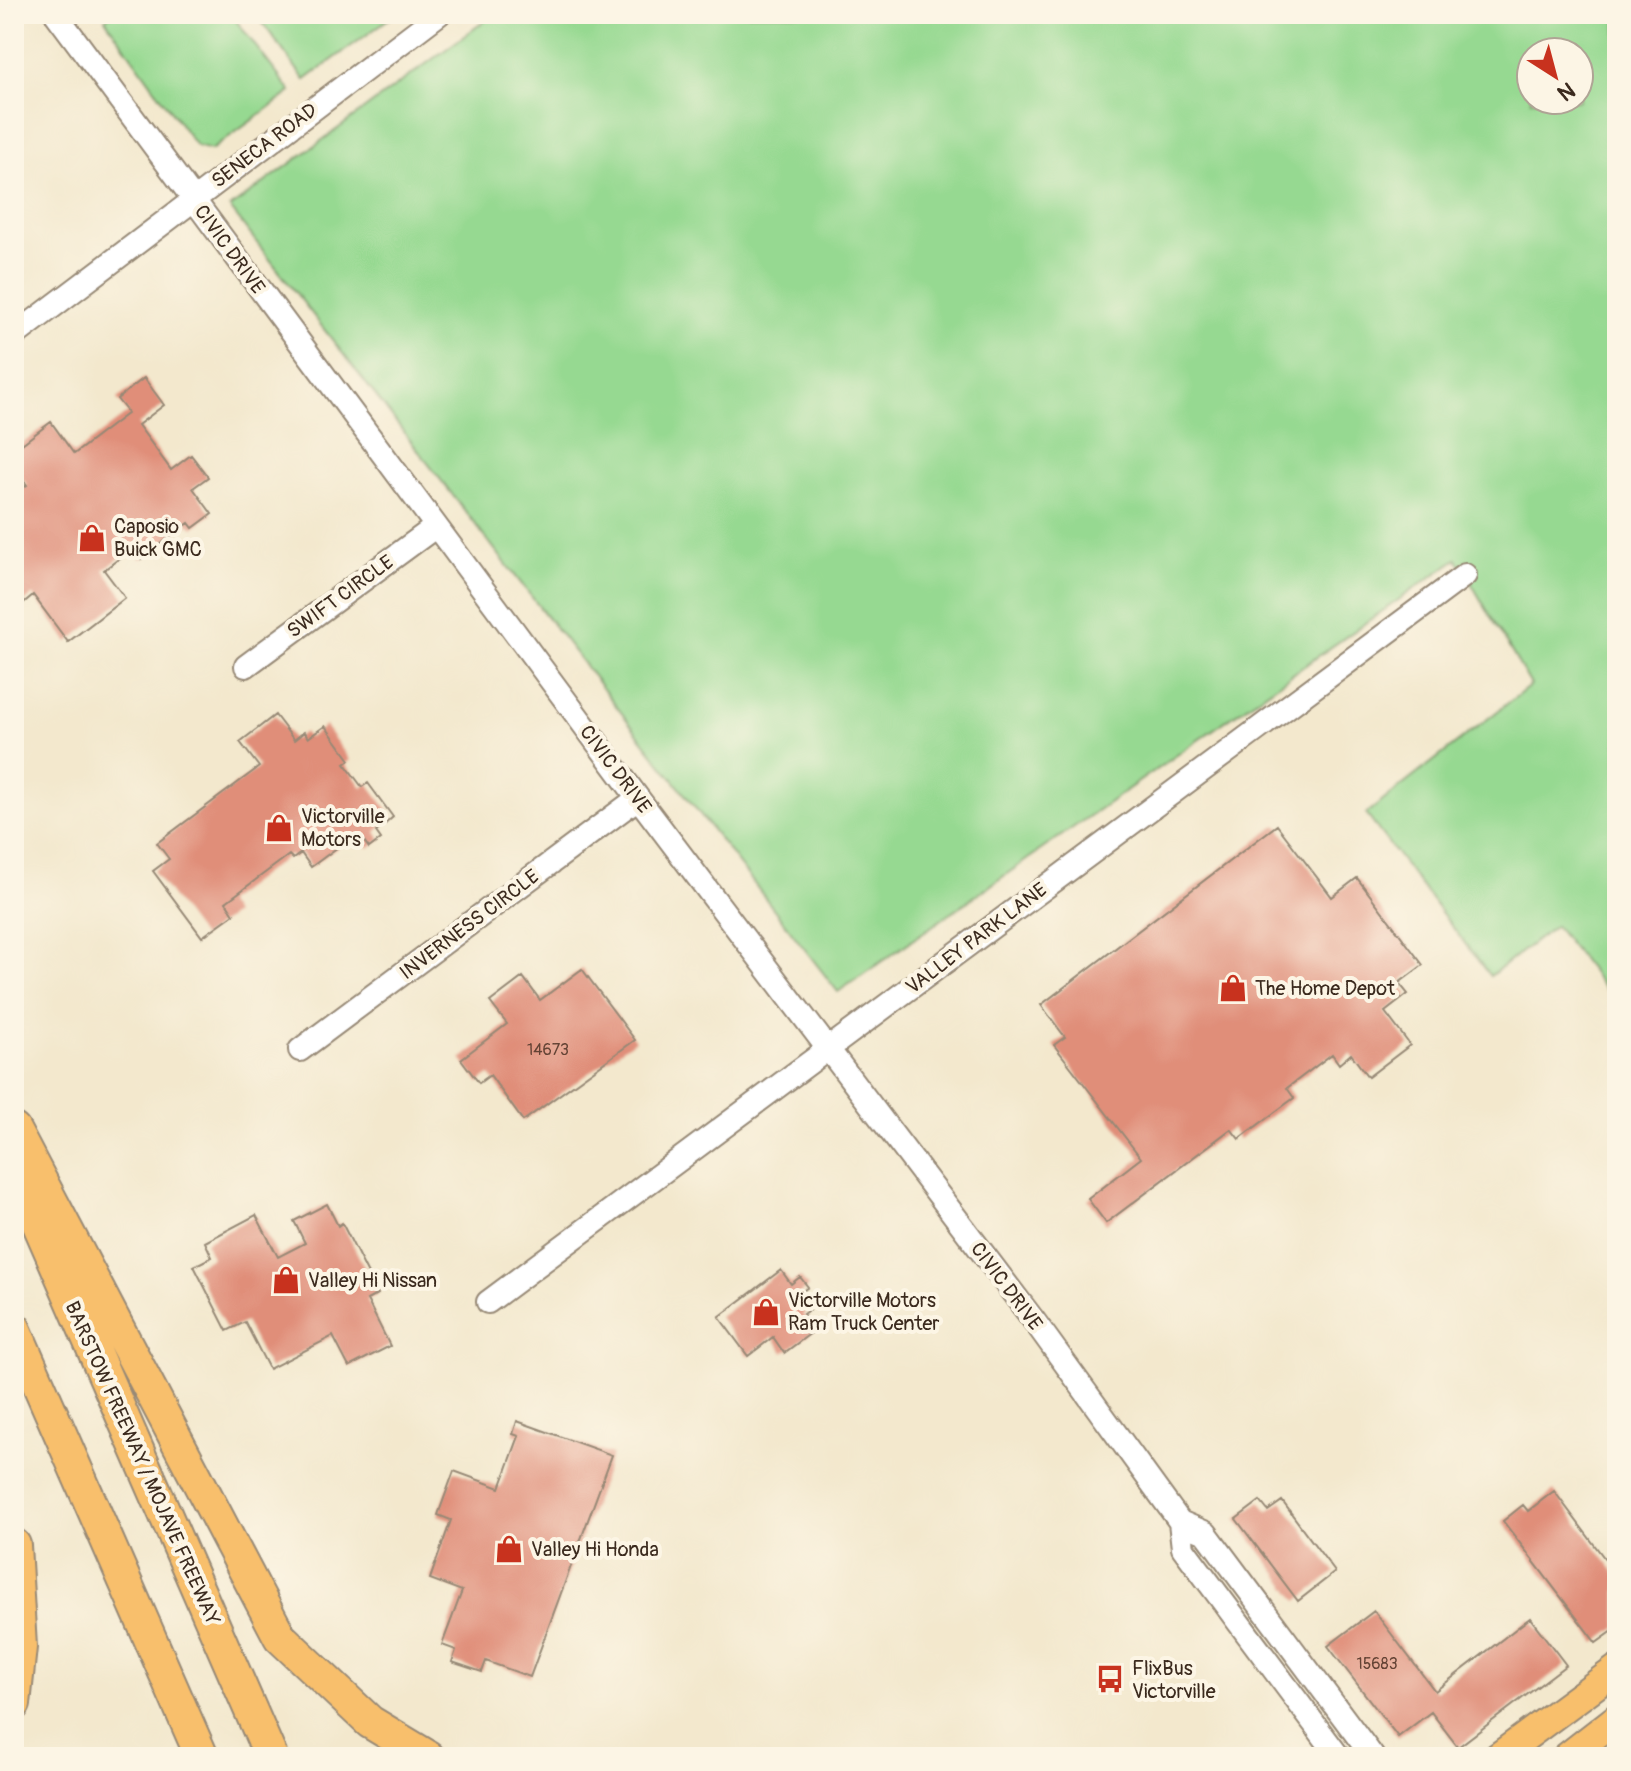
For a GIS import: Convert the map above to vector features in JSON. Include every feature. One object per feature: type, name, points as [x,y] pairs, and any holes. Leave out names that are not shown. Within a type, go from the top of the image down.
[{"type":"highway","points":[[14,1130],[280,1637],[370,1722],[428,1757]]},
{"type":"highway","name":"BARSTOW FREEWAY / MOJAVE FREEWAY","points":[[14,1168],[271,1757]]},
{"type":"highway","points":[[14,1328],[202,1757]]},
{"type":"highway","points":[[14,1545],[20,1647],[14,1704]]},
{"type":"main road","points":[[1498,1757],[1617,1669]]},
{"type":"main road","points":[[1567,1757],[1617,1718]]},
{"type":"street","name":"CIVIC DRIVE","points":[[56,14],[435,527],[1035,1322],[1180,1522],[1183,1548],[1339,1757]]},
{"type":"street","name":"SENECA ROAD","points":[[14,336],[430,17]]},
{"type":"street","name":"SWIFT CIRCLE","points":[[246,666],[435,527]]},
{"type":"street","name":"VALLEY PARK LANE","points":[[488,1302],[1465,575]]},
{"type":"street","name":"INVERNESS CIRCLE","points":[[300,1050],[638,798]]},
{"type":"street","name":"CIVIC DRIVE","points":[[1180,1522],[1206,1533],[1373,1757]]},
{"type":"green space","points":[[112,14],[231,14],[291,92],[211,150],[196,146],[105,19]]},
{"type":"green space","points":[[256,14],[395,14],[305,80]]},
{"type":"green space","points":[[494,14],[1617,14],[1617,1004],[1555,926],[1490,976],[1366,814],[1531,685],[1457,559],[838,992],[230,208]]},
{"type":"building","name":"Caposio Buick GMC","points":[[144,378],[164,405],[138,425],[171,470],[191,455],[208,477],[193,488],[212,514],[193,528],[189,523],[141,559],[133,548],[104,570],[125,598],[68,642],[33,595],[21,605],[14,595],[14,495],[27,485],[14,467],[14,450],[51,422],[74,454],[128,413],[117,399]]},
{"type":"building","name":"Victorville Motors","points":[[275,715],[294,740],[304,732],[308,738],[325,726],[350,760],[345,764],[362,787],[368,783],[393,817],[376,832],[381,839],[369,848],[364,841],[357,846],[350,838],[311,867],[301,853],[293,859],[289,855],[226,902],[234,914],[202,937],[153,871],[169,859],[157,843],[259,767],[240,742]]},
{"type":"building","name":"The Home Depot","points":[[1277,825],[1332,897],[1357,878],[1423,965],[1399,983],[1408,994],[1385,1012],[1410,1045],[1368,1077],[1351,1054],[1339,1064],[1332,1054],[1287,1088],[1294,1098],[1239,1139],[1231,1129],[1106,1223],[1088,1199],[1141,1158],[1054,1045],[1065,1037],[1041,1005]]},
{"type":"building","points":[[582,969],[635,1040],[523,1121],[490,1075],[479,1083],[461,1059],[507,1024],[490,1002],[523,977],[540,1000]]},
{"type":"building","name":"Valley Hi Nissan","points":[[327,1204],[338,1226],[342,1223],[378,1294],[367,1300],[390,1346],[349,1367],[333,1336],[269,1369],[245,1322],[227,1331],[194,1266],[212,1257],[205,1242],[256,1215],[278,1257],[305,1243],[294,1221]]},
{"type":"building","name":"Victorville Motors Ram Truck Center","points":[[781,1270],[791,1284],[800,1277],[808,1287],[799,1294],[810,1309],[803,1314],[815,1330],[784,1353],[773,1337],[748,1356],[719,1317]]},
{"type":"building","name":"Valley Hi Honda","points":[[517,1421],[612,1455],[530,1677],[486,1661],[482,1672],[452,1662],[456,1650],[442,1645],[462,1591],[430,1579],[451,1520],[438,1515],[454,1471],[500,1488],[519,1436],[513,1434]]},
{"type":"building","points":[[1554,1491],[1617,1575],[1617,1628],[1596,1643],[1503,1521],[1523,1505],[1528,1511]]},
{"type":"building","points":[[1260,1501],[1268,1511],[1282,1501],[1335,1572],[1298,1601],[1236,1519]]},
{"type":"building","points":[[1374,1611],[1435,1691],[1530,1618],[1566,1665],[1458,1747],[1431,1712],[1398,1737],[1328,1646]]},
{"type":"place","name":"Caposio Buick GMC","points":[[92,538]]},
{"type":"place","name":"Victorville Motors","points":[[279,828]]},
{"type":"place","name":"The Home Depot","points":[[1233,988]]},
{"type":"place","name":"Valley Hi Nissan","points":[[286,1280]]},
{"type":"place","name":"Victorville Motors Ram Truck Center","points":[[766,1312]]},
{"type":"place","name":"Valley Hi Honda","points":[[509,1549]]},
{"type":"place","name":"FlixBus Victorville","points":[[1110,1679]]}]
